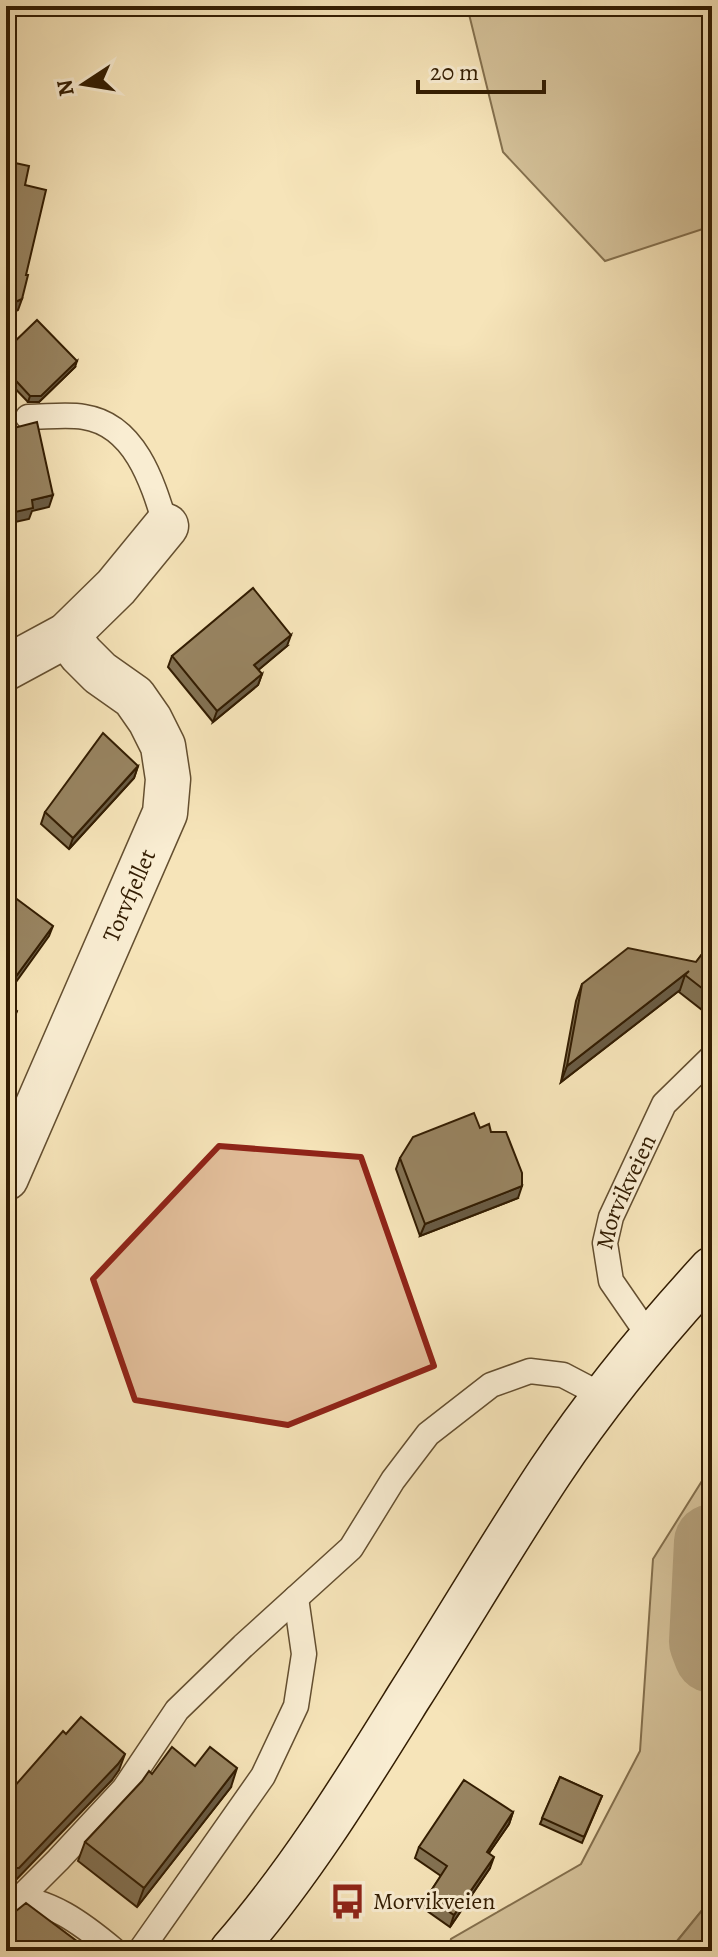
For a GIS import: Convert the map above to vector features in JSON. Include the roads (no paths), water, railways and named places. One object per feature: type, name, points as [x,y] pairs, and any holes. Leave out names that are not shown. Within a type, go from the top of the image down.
[{"type":"main road","points":[[6,668],[67,635],[116,587],[166,526]]},
{"type":"main road","name":"Torvfjellet","points":[[6,1178],[165,813],[168,779],[165,757],[150,720],[134,697],[100,673],[67,635]]},
{"type":"main road","points":[[232,1951],[260,1919],[335,1815],[551,1471],[666,1319],[712,1269]]},
{"type":"lane","points":[[28,417],[85,417],[108,425],[125,439],[138,456],[151,480],[166,526]]},
{"type":"lane","name":"Morvikveien","points":[[651,1339],[611,1281],[605,1243],[611,1217],[664,1104],[712,1057]]},
{"type":"lane","points":[[10,1903],[58,1860],[124,1789],[177,1710],[351,1548],[393,1480],[428,1434],[491,1385],[530,1371],[563,1375],[605,1397]]},
{"type":"lane","points":[[140,1951],[263,1776],[296,1706],[304,1654],[296,1598]]},
{"type":"lane","points":[[10,1903],[55,1910],[82,1924],[115,1951]]},
{"type":"waterway","points":[[712,1542],[707,1642],[712,1655]]},
{"type":"place","name":"Morvikveien","points":[[347,1901]]}]
